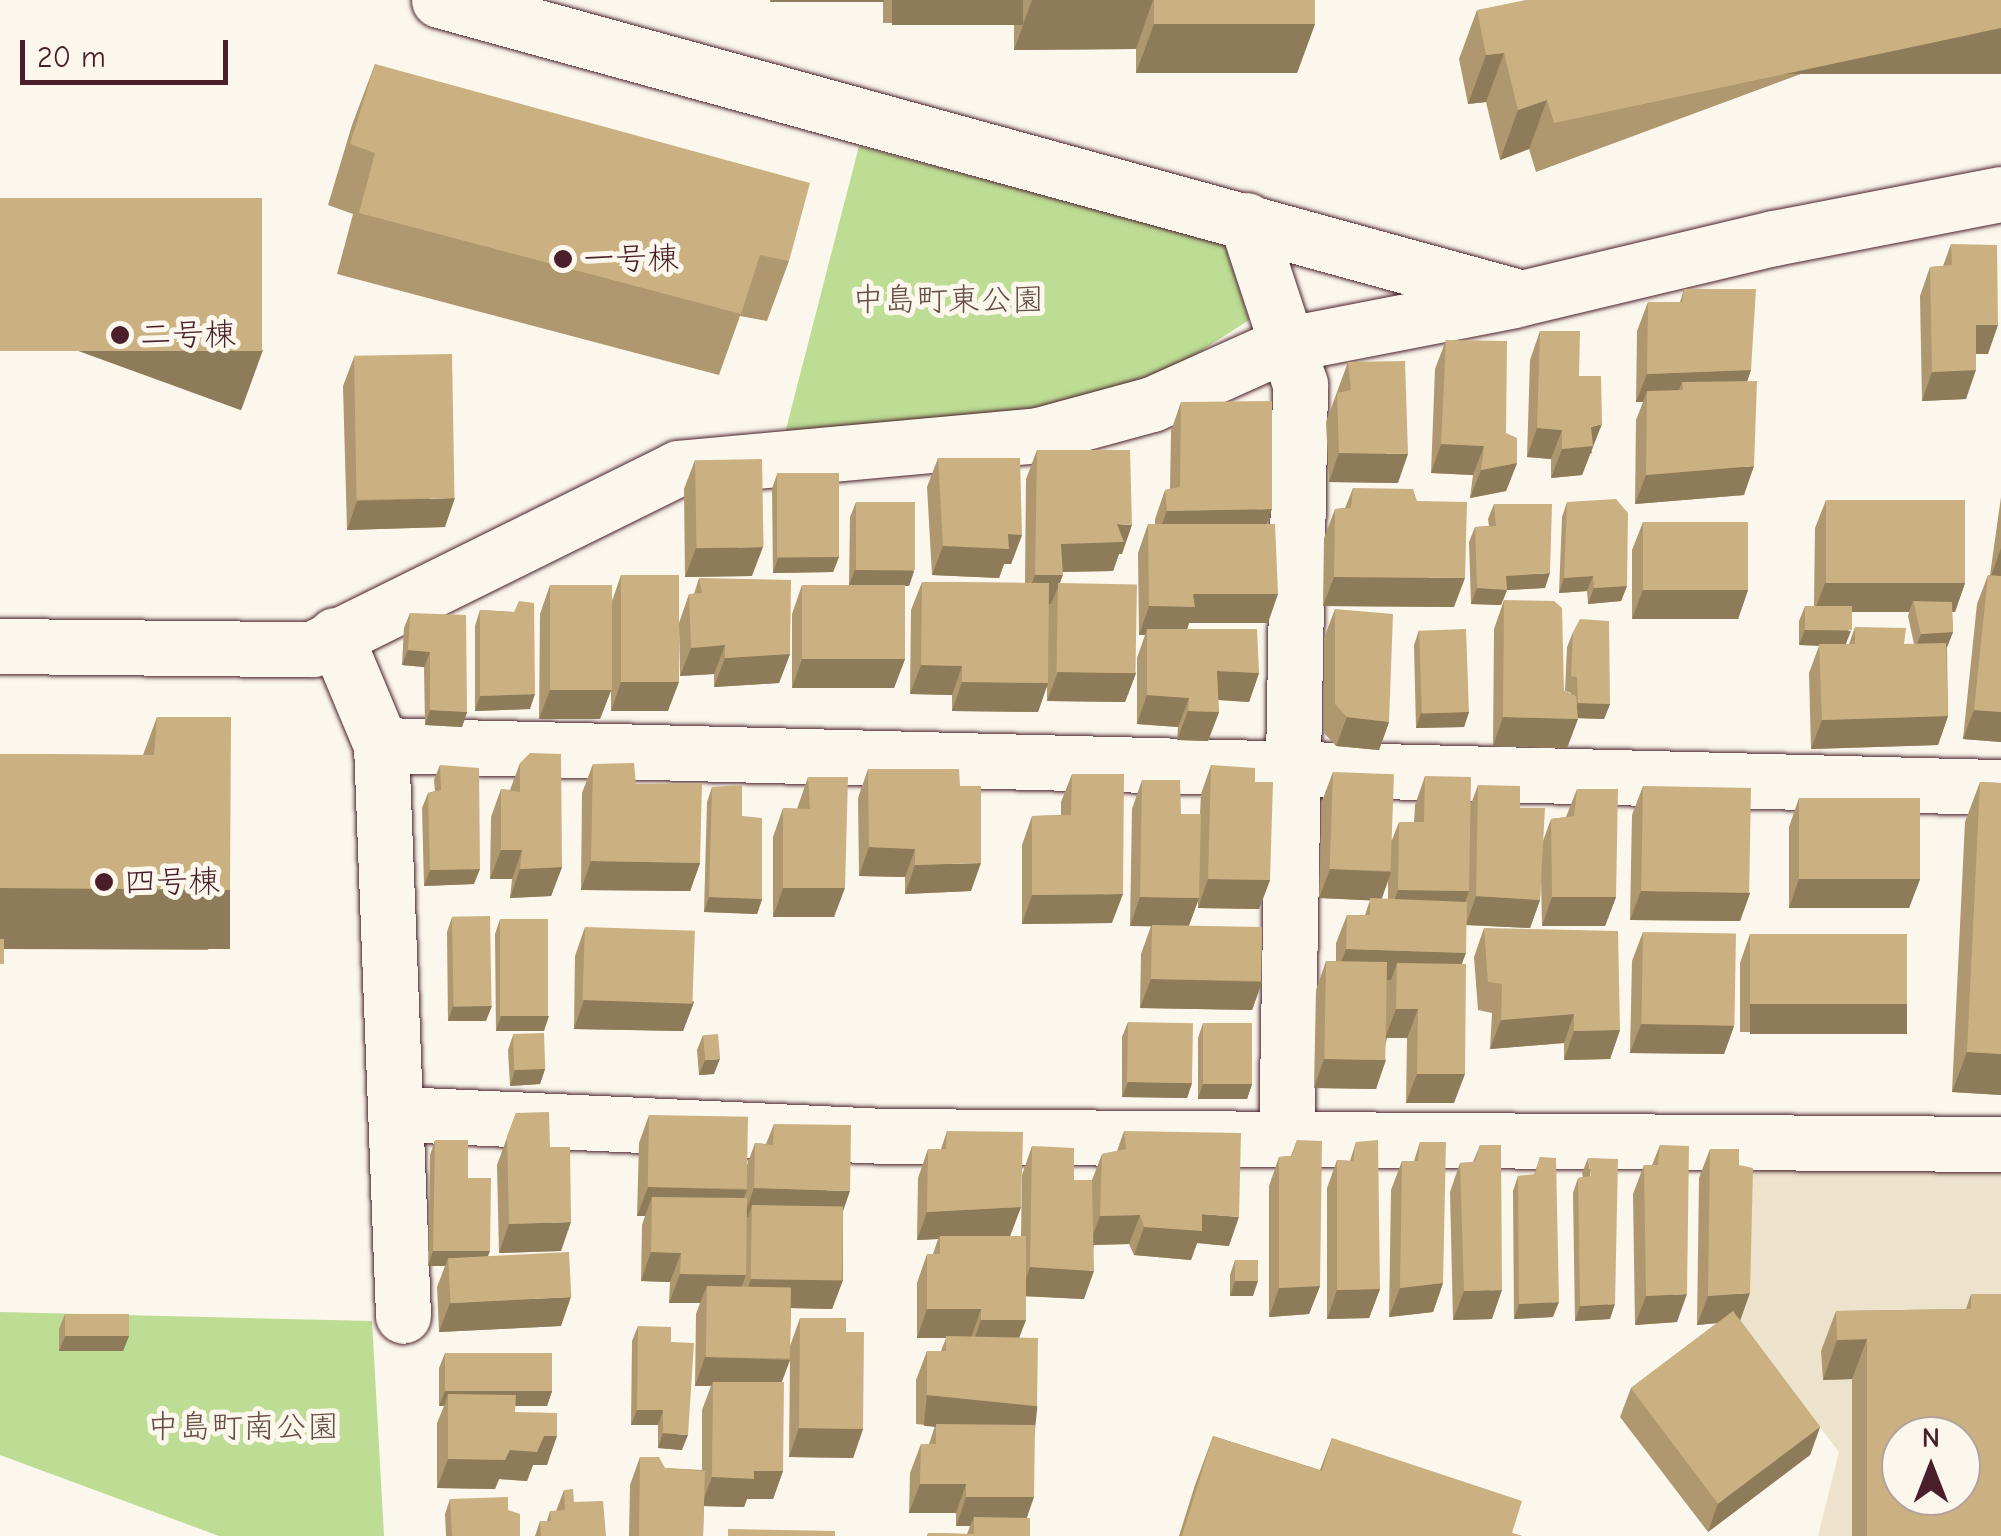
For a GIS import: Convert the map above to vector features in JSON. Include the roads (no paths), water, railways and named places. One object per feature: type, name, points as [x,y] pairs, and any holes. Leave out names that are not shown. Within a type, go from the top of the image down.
[{"type":"street","points":[[439,0],[1522,298]]},
{"type":"street","points":[[0,646],[312,648],[678,468],[1038,435],[1152,404],[1283,344],[1522,298],[1774,238],[2001,194]]},
{"type":"street","points":[[1246,220],[1283,344],[1300,384],[1297,769],[1289,812],[1286,1140]]},
{"type":"street","points":[[336,635],[381,744],[400,1114],[403,1316]]},
{"type":"street","points":[[381,744],[2001,787]]},
{"type":"street","points":[[400,1114],[885,1136],[2001,1144]]},
{"type":"place","name":"一号棟","points":[[563,259]]},
{"type":"place","name":"二号棟","points":[[120,335]]},
{"type":"place","name":"四号棟","points":[[104,882]]},
{"type":"park label","name":"中島町東公園","points":[[948,300]]},
{"type":"park label","name":"中島町南公園","points":[[243,1427]]}]
